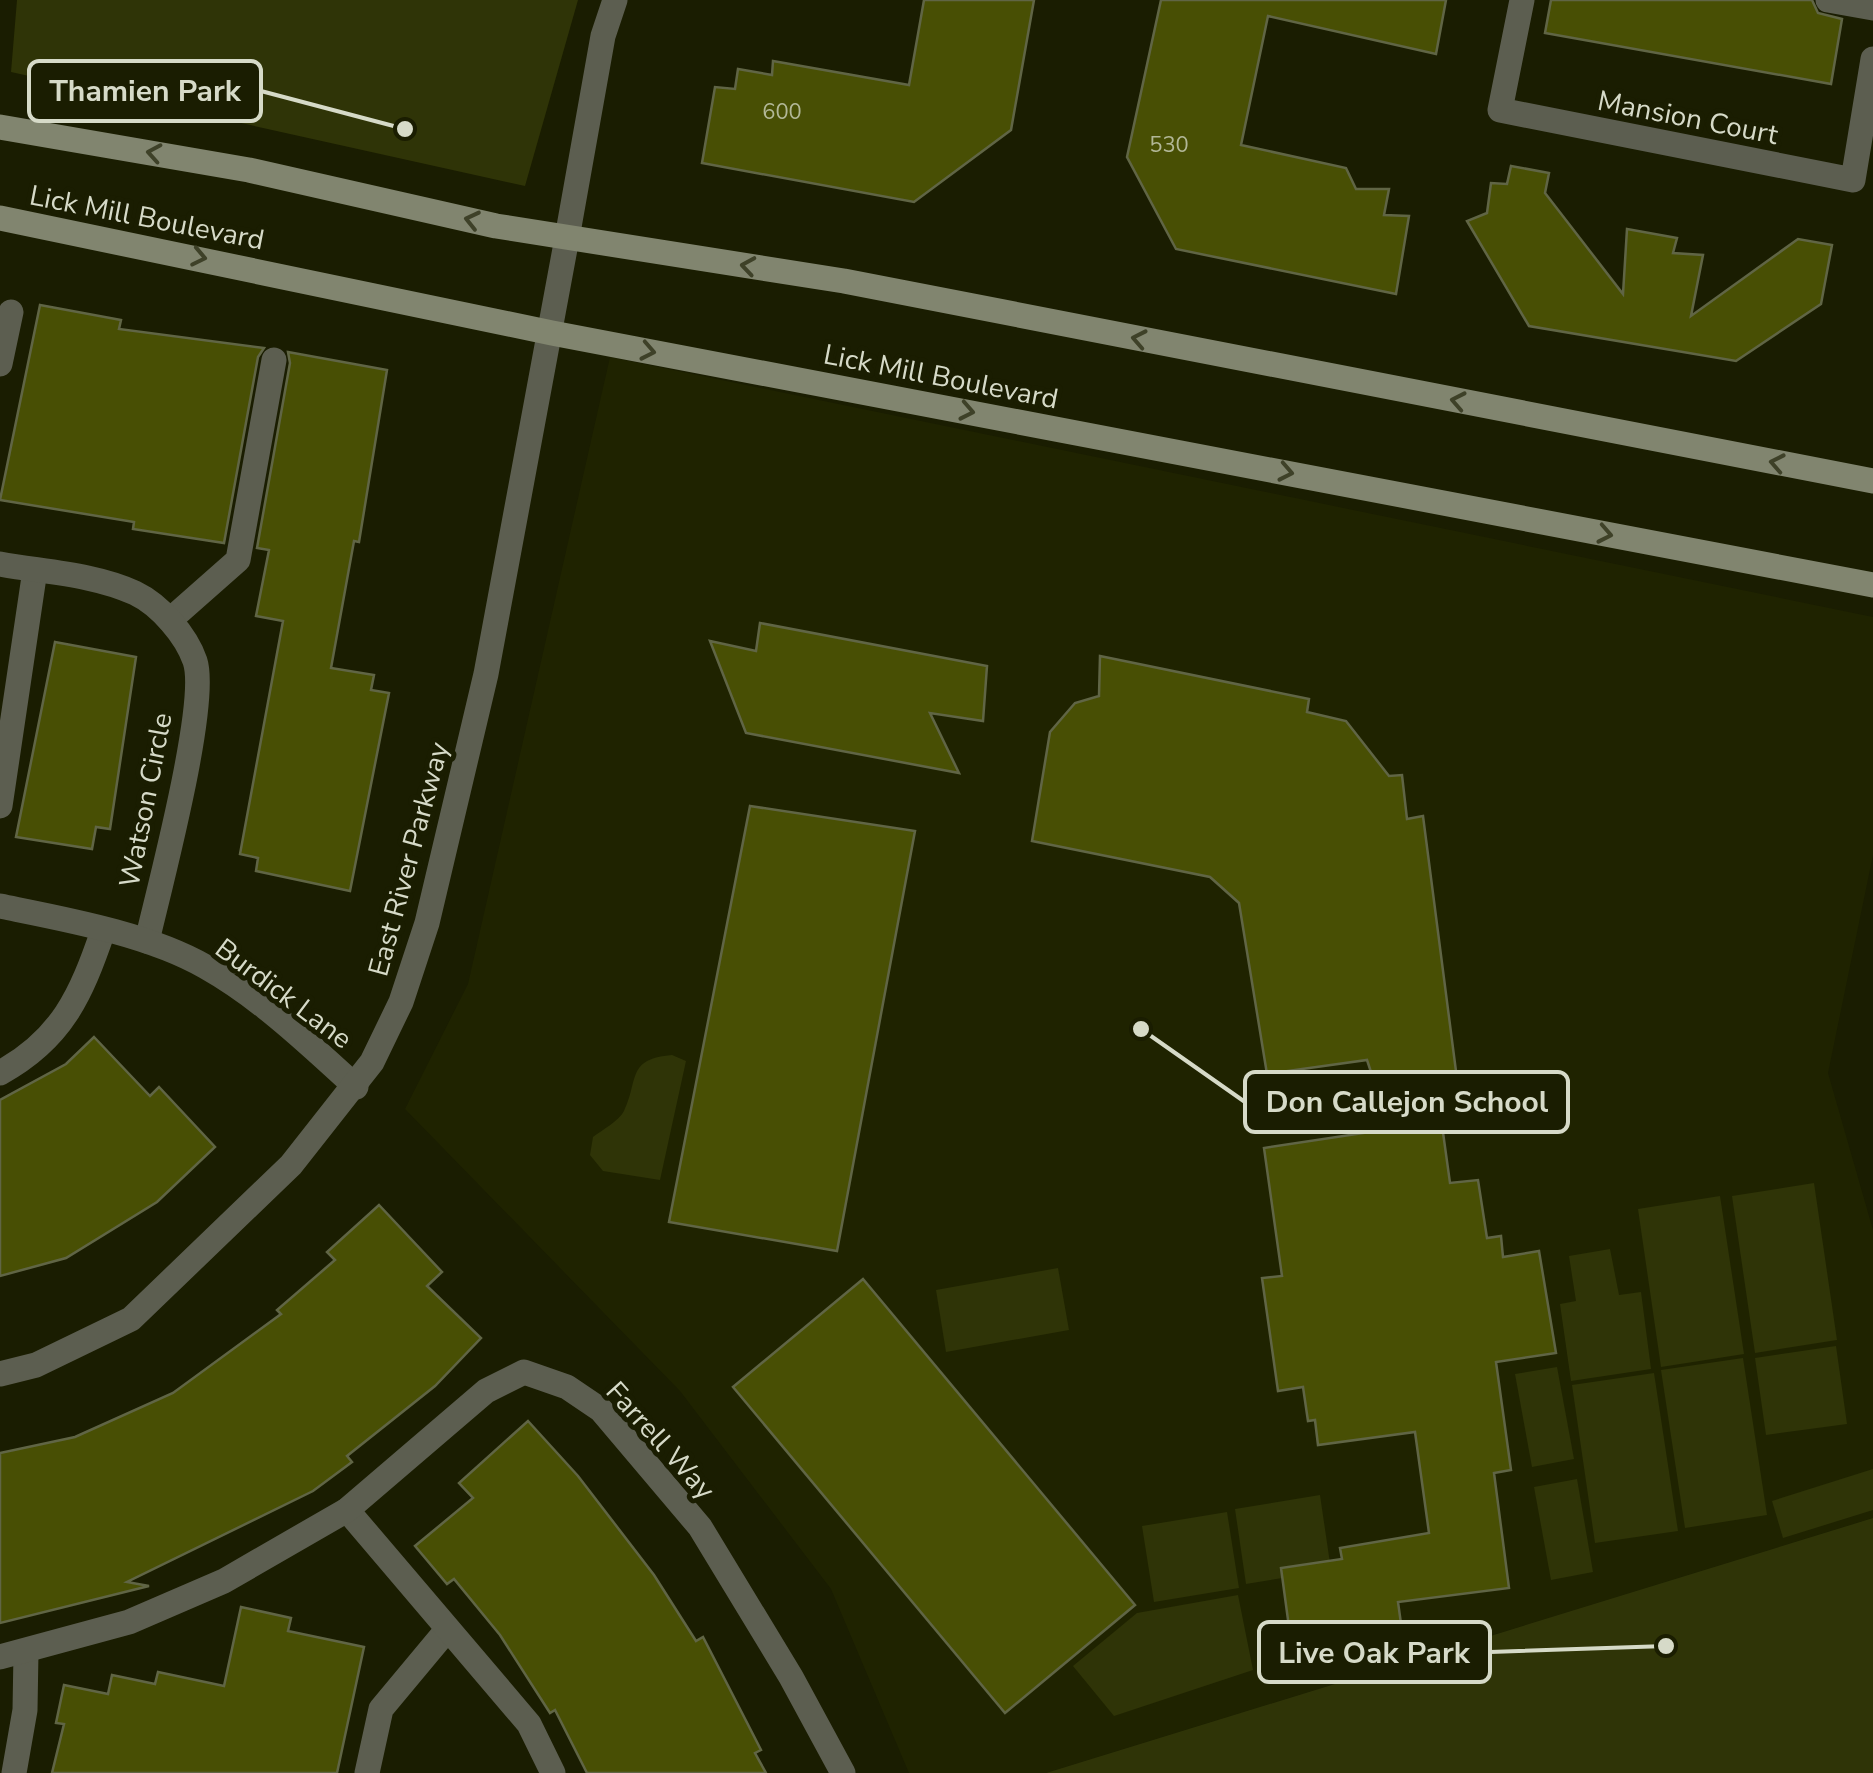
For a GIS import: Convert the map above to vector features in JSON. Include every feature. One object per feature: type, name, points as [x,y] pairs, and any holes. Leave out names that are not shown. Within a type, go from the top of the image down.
[{"type":"main road","points":[[0,126],[248,170],[568,238],[844,282],[1873,482]]},
{"type":"main road","name":"Lick Mill Boulevard","points":[[0,218],[552,333],[1873,585]]},
{"type":"street","name":"East River Parkway","points":[[0,1374],[36,1365],[131,1319],[292,1165],[356,1087],[401,1002],[427,923],[486,674],[552,333],[603,36],[615,0]]},
{"type":"street","name":"Mansion Court","points":[[1522,0],[1500,110],[1853,180],[1873,59]]},
{"type":"street","points":[[1828,0],[1873,8]]},
{"type":"street","points":[[0,364],[11,312]]},
{"type":"street","points":[[170,620],[238,560],[274,360]]},
{"type":"street","name":"Watson Circle","points":[[0,564],[100,581],[138,594],[170,620],[196,663],[194,727],[147,941]]},
{"type":"street","points":[[0,806],[35,570]]},
{"type":"street","name":"Burdick Lane","points":[[0,906],[147,941],[206,966],[290,1027],[356,1087]]},
{"type":"street","points":[[0,1073],[21,1062],[64,1024],[103,931]]},
{"type":"street","name":"Farrell Way","points":[[0,1657],[130,1622],[224,1581],[347,1510],[486,1391],[524,1372],[567,1387],[602,1410],[700,1527],[791,1677],[842,1773]]},
{"type":"street","points":[[347,1510],[446,1632],[529,1724],[553,1773]]},
{"type":"street","points":[[367,1773],[381,1709],[446,1632]]},
{"type":"street","points":[[14,1773],[25,1710],[26,1652]]},
{"type":"shaded area","points":[[17,0],[578,0],[525,186],[11,72]]},
{"type":"shaded area","points":[[610,357],[1873,617],[1873,855],[1828,1073],[1873,1230],[1873,1518],[1046,1773],[909,1773],[831,1589],[680,1391],[405,1109],[468,984]]},
{"type":"shaded area","points":[[672,1055],[686,1061],[660,1180],[603,1171],[590,1155],[593,1137],[622,1115],[641,1066],[657,1057]]},
{"type":"shaded area","points":[[1814,1183],[1837,1340],[1755,1353],[1732,1196]]},
{"type":"shaded area","points":[[1720,1196],[1744,1354],[1661,1367],[1638,1209]]},
{"type":"shaded area","points":[[1610,1249],[1619,1295],[1641,1292],[1651,1369],[1571,1381],[1560,1304],[1576,1301],[1569,1256]]},
{"type":"shaded area","points":[[1058,1268],[1069,1330],[946,1352],[936,1290]]},
{"type":"shaded area","points":[[1836,1346],[1847,1424],[1766,1435],[1755,1358]]},
{"type":"shaded area","points":[[1743,1358],[1767,1515],[1685,1528],[1661,1370]]},
{"type":"shaded area","points":[[1557,1367],[1574,1459],[1532,1467],[1515,1374]]},
{"type":"shaded area","points":[[1654,1373],[1678,1531],[1595,1543],[1572,1385]]},
{"type":"shaded area","points":[[1873,1469],[1873,1510],[1783,1538],[1772,1501]]},
{"type":"shaded area","points":[[1577,1479],[1593,1572],[1551,1580],[1534,1487]]},
{"type":"shaded area","points":[[1320,1495],[1331,1570],[1246,1584],[1235,1509]]},
{"type":"shaded area","points":[[1227,1512],[1239,1588],[1154,1602],[1142,1526]]},
{"type":"shaded area","points":[[1873,1518],[1873,1773],[1046,1773]]},
{"type":"shaded area","points":[[1238,1595],[1253,1670],[1114,1716],[1073,1666],[1137,1613]]},
{"type":"building","points":[[924,0],[1034,0],[1011,130],[914,202],[702,163],[715,87],[735,89],[738,69],[772,75],[773,61],[909,85]]},
{"type":"building","points":[[1161,0],[1446,0],[1436,54],[1268,16],[1241,145],[1346,168],[1356,189],[1389,189],[1384,215],[1409,216],[1396,294],[1176,249],[1127,157]]},
{"type":"building","points":[[1551,0],[1812,0],[1818,13],[1842,19],[1831,84],[1545,33]]},
{"type":"building","points":[[1511,166],[1549,173],[1545,193],[1623,294],[1627,229],[1677,238],[1673,253],[1703,255],[1691,316],[1798,239],[1832,245],[1821,304],[1736,361],[1529,326],[1467,221],[1487,213],[1491,183],[1507,184]]},
{"type":"building","points":[[40,305],[121,320],[119,329],[264,348],[258,357],[224,543],[133,529],[134,522],[0,500]]},
{"type":"building","points":[[288,352],[387,370],[359,542],[354,541],[331,668],[374,675],[371,690],[389,693],[350,891],[256,871],[258,858],[240,854],[283,621],[256,616],[269,550],[257,548],[290,363]]},
{"type":"building","points":[[760,623],[987,666],[983,721],[930,713],[959,773],[746,733],[710,641],[756,651]]},
{"type":"building","points":[[55,642],[136,657],[110,829],[96,827],[92,849],[16,837]]},
{"type":"building","points":[[1100,656],[1309,699],[1307,712],[1346,721],[1389,776],[1402,775],[1407,819],[1423,816],[1457,1079],[1436,1082],[1450,1183],[1478,1180],[1487,1238],[1501,1236],[1503,1257],[1539,1251],[1556,1353],[1496,1362],[1511,1470],[1494,1473],[1509,1588],[1398,1602],[1403,1638],[1346,1648],[1347,1655],[1294,1664],[1281,1568],[1342,1559],[1340,1548],[1429,1533],[1415,1432],[1318,1445],[1315,1420],[1308,1421],[1303,1387],[1278,1391],[1262,1278],[1282,1276],[1264,1148],[1390,1129],[1367,1060],[1267,1074],[1239,903],[1210,877],[1032,841],[1050,732],[1075,703],[1099,696]]},
{"type":"building","points":[[750,806],[915,831],[837,1251],[669,1222]]},
{"type":"building","points":[[94,1037],[150,1096],[159,1087],[215,1147],[157,1202],[66,1258],[0,1276],[0,1100],[66,1064]]},
{"type":"building","points":[[379,1205],[442,1272],[427,1286],[481,1338],[435,1386],[347,1456],[352,1462],[313,1491],[127,1582],[149,1586],[0,1623],[0,1453],[75,1437],[173,1393],[281,1314],[277,1310],[335,1260],[327,1252]]},
{"type":"building","points":[[863,1279],[1135,1605],[1005,1713],[733,1387]]},
{"type":"building","points":[[528,1421],[578,1476],[654,1575],[696,1641],[703,1637],[761,1750],[755,1753],[766,1773],[587,1773],[555,1710],[550,1713],[500,1635],[454,1579],[447,1584],[415,1546],[473,1498],[459,1483]]},
{"type":"building","points":[[241,1607],[291,1618],[288,1631],[364,1647],[337,1773],[52,1773],[64,1724],[56,1723],[64,1685],[108,1694],[112,1675],[155,1684],[158,1672],[224,1686]]},
{"type":"place","name":"Thamien Park","points":[[405,129]]},
{"type":"place","name":"Don Callejon School","points":[[1141,1029]]},
{"type":"place","name":"Live Oak Park","points":[[1666,1646]]}]
